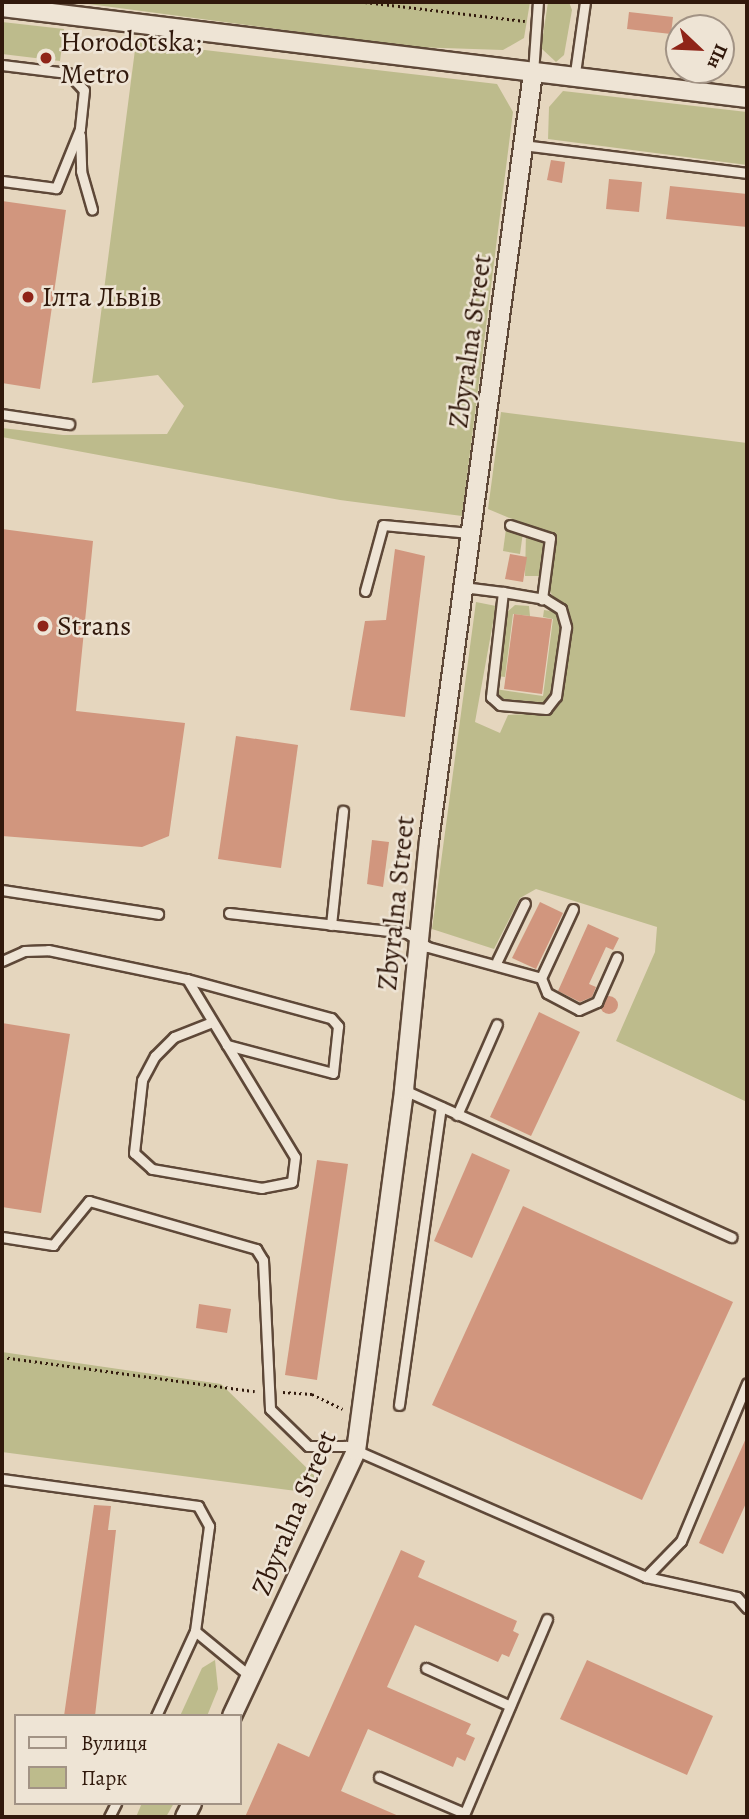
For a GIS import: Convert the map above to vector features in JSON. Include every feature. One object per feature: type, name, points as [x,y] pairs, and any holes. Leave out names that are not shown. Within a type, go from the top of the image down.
[{"type":"street","points":[[2,7],[55,8],[533,73],[575,73],[747,98]]},
{"type":"street","name":"Zbyralna Street","points":[[233,1714],[356,1451],[404,1090],[418,941],[463,587],[533,73]]},
{"type":"lane","points":[[533,73],[538,2]]},
{"type":"lane","points":[[575,73],[585,2]]},
{"type":"lane","points":[[2,65],[80,78],[81,171],[92,209]]},
{"type":"lane","points":[[2,181],[56,188],[80,129]]},
{"type":"lane","points":[[523,145],[747,173]]},
{"type":"lane","points":[[2,414],[69,424]]},
{"type":"lane","points":[[365,591],[383,525],[470,533]]},
{"type":"lane","points":[[510,526],[550,538],[542,599]]},
{"type":"lane","points":[[463,587],[503,592],[542,599],[566,621],[554,701],[540,710],[500,705],[489,689],[503,592]]},
{"type":"lane","points":[[331,925],[343,811]]},
{"type":"lane","points":[[2,890],[158,914]]},
{"type":"lane","points":[[497,961],[525,904]]},
{"type":"lane","points":[[541,978],[573,909]]},
{"type":"lane","points":[[229,913],[407,933],[418,941],[497,961],[541,978],[548,993],[586,1009],[597,1002],[617,957]]},
{"type":"lane","points":[[2,961],[23,951],[48,950],[187,979],[331,1018],[338,1026],[333,1073],[227,1045]]},
{"type":"lane","points":[[187,979],[295,1157],[292,1182],[262,1188],[152,1169],[134,1153],[142,1080],[155,1056],[174,1037],[212,1022]]},
{"type":"lane","points":[[457,1115],[497,1024]]},
{"type":"lane","points":[[404,1090],[731,1237]]},
{"type":"lane","points":[[399,1405],[441,1107]]},
{"type":"lane","points":[[2,1237],[53,1245],[89,1201],[256,1249],[263,1260],[270,1409],[311,1448],[356,1451],[646,1577],[737,1597],[747,1608]]},
{"type":"lane","points":[[646,1577],[681,1541],[747,1384]]},
{"type":"lane","points":[[2,1479],[198,1506],[209,1525],[195,1631],[157,1714]]},
{"type":"lane","points":[[379,1777],[463,1815],[547,1619]]},
{"type":"lane","points":[[195,1631],[250,1677]]},
{"type":"lane","points":[[426,1668],[510,1706]]},
{"type":"path","points":[[365,2],[528,21]]},
{"type":"path","points":[[2,1357],[253,1391]]},
{"type":"path","points":[[280,1392],[312,1394],[350,1412]]},
{"type":"green space","points":[[74,2],[530,2],[524,38],[503,50],[413,47]]},
{"type":"green space","points":[[548,2],[569,2],[572,10],[564,55],[556,62],[541,48]]},
{"type":"green space","points":[[2,22],[64,29],[60,61],[2,54]]},
{"type":"green space","points":[[136,42],[497,84],[513,112],[462,516],[340,500],[2,437],[2,428],[63,435],[167,434],[184,406],[158,375],[92,383]]},
{"type":"green space","points":[[563,91],[747,112],[747,165],[548,139],[549,107]]},
{"type":"green space","points":[[501,412],[747,443],[747,1102],[616,1041],[655,952],[657,927],[536,889],[520,898],[494,949],[432,929],[476,602],[496,606],[475,722],[500,733],[508,715],[548,713],[561,698],[571,624],[549,590],[553,536],[488,509]]},
{"type":"green space","points":[[506,529],[523,532],[520,554],[503,551]]},
{"type":"green space","points":[[526,533],[545,540],[540,576],[525,576]]},
{"type":"green space","points":[[515,605],[529,606],[530,616],[513,614],[505,677],[497,676],[504,615]]},
{"type":"green space","points":[[544,610],[557,612],[562,624],[552,695],[540,706],[502,699],[495,689],[543,696],[553,619],[543,617]]},
{"type":"green space","points":[[2,1352],[221,1384],[317,1478],[304,1492],[2,1452]]},
{"type":"green space","points":[[215,1660],[218,1689],[208,1714],[181,1714],[202,1668]]},
{"type":"green space","points":[[141,1805],[173,1805],[166,1817],[136,1817]]},
{"type":"building","points":[[629,12],[665,16],[665,33],[627,29]]},
{"type":"building","points":[[551,160],[565,162],[562,183],[547,180]]},
{"type":"building","points":[[609,179],[642,182],[639,212],[606,209]]},
{"type":"building","points":[[670,186],[747,194],[747,227],[666,219]]},
{"type":"building","name":"Ілта Львів","points":[[2,201],[66,210],[40,389],[2,383]]},
{"type":"building","name":"Strans","points":[[2,529],[93,541],[76,711],[185,723],[169,836],[142,847],[2,836]]},
{"type":"building","points":[[395,549],[425,556],[405,717],[350,710],[365,621],[386,620]]},
{"type":"building","points":[[510,554],[527,557],[523,582],[505,579]]},
{"type":"building","points":[[514,614],[552,619],[542,694],[504,689]]},
{"type":"building","points":[[236,736],[298,745],[281,868],[218,859]]},
{"type":"building","points":[[372,840],[389,842],[383,887],[367,884]]},
{"type":"building","points":[[540,902],[563,913],[536,969],[512,958]]},
{"type":"building","points":[[588,924],[619,938],[613,950],[606,947],[589,984],[596,987],[592,997],[580,1002],[558,991]]},
{"type":"building","points":[[609,996],[615,999],[618,1005],[615,1011],[609,1014],[603,1011],[600,1005],[603,999]]},
{"type":"building","points":[[539,1012],[580,1032],[531,1136],[490,1117]]},
{"type":"building","points":[[2,1023],[70,1034],[41,1213],[2,1207]]},
{"type":"building","points":[[472,1153],[510,1170],[472,1258],[434,1241]]},
{"type":"building","points":[[317,1160],[348,1164],[317,1380],[285,1375]]},
{"type":"building","points":[[523,1206],[733,1302],[642,1500],[432,1405]]},
{"type":"building","points":[[199,1304],[231,1309],[227,1333],[196,1328]]},
{"type":"building","points":[[747,1436],[747,1501],[723,1554],[699,1543]]},
{"type":"building","points":[[94,1505],[111,1506],[108,1530],[116,1530],[95,1714],[64,1714]]},
{"type":"building","points":[[401,1550],[425,1561],[418,1577],[517,1621],[513,1631],[519,1634],[509,1657],[502,1654],[498,1662],[415,1625],[387,1687],[471,1724],[466,1734],[475,1738],[465,1761],[457,1757],[453,1767],[368,1729],[341,1791],[401,1817],[245,1817],[278,1743],[309,1757]]},
{"type":"building","points":[[587,1660],[713,1716],[687,1775],[560,1719]]},
{"type":"place","name":"Horodotska; Metro","points":[[46,58]]},
{"type":"place","name":"Ілта Львів","points":[[28,297]]},
{"type":"place","name":"Strans","points":[[43,626]]}]
